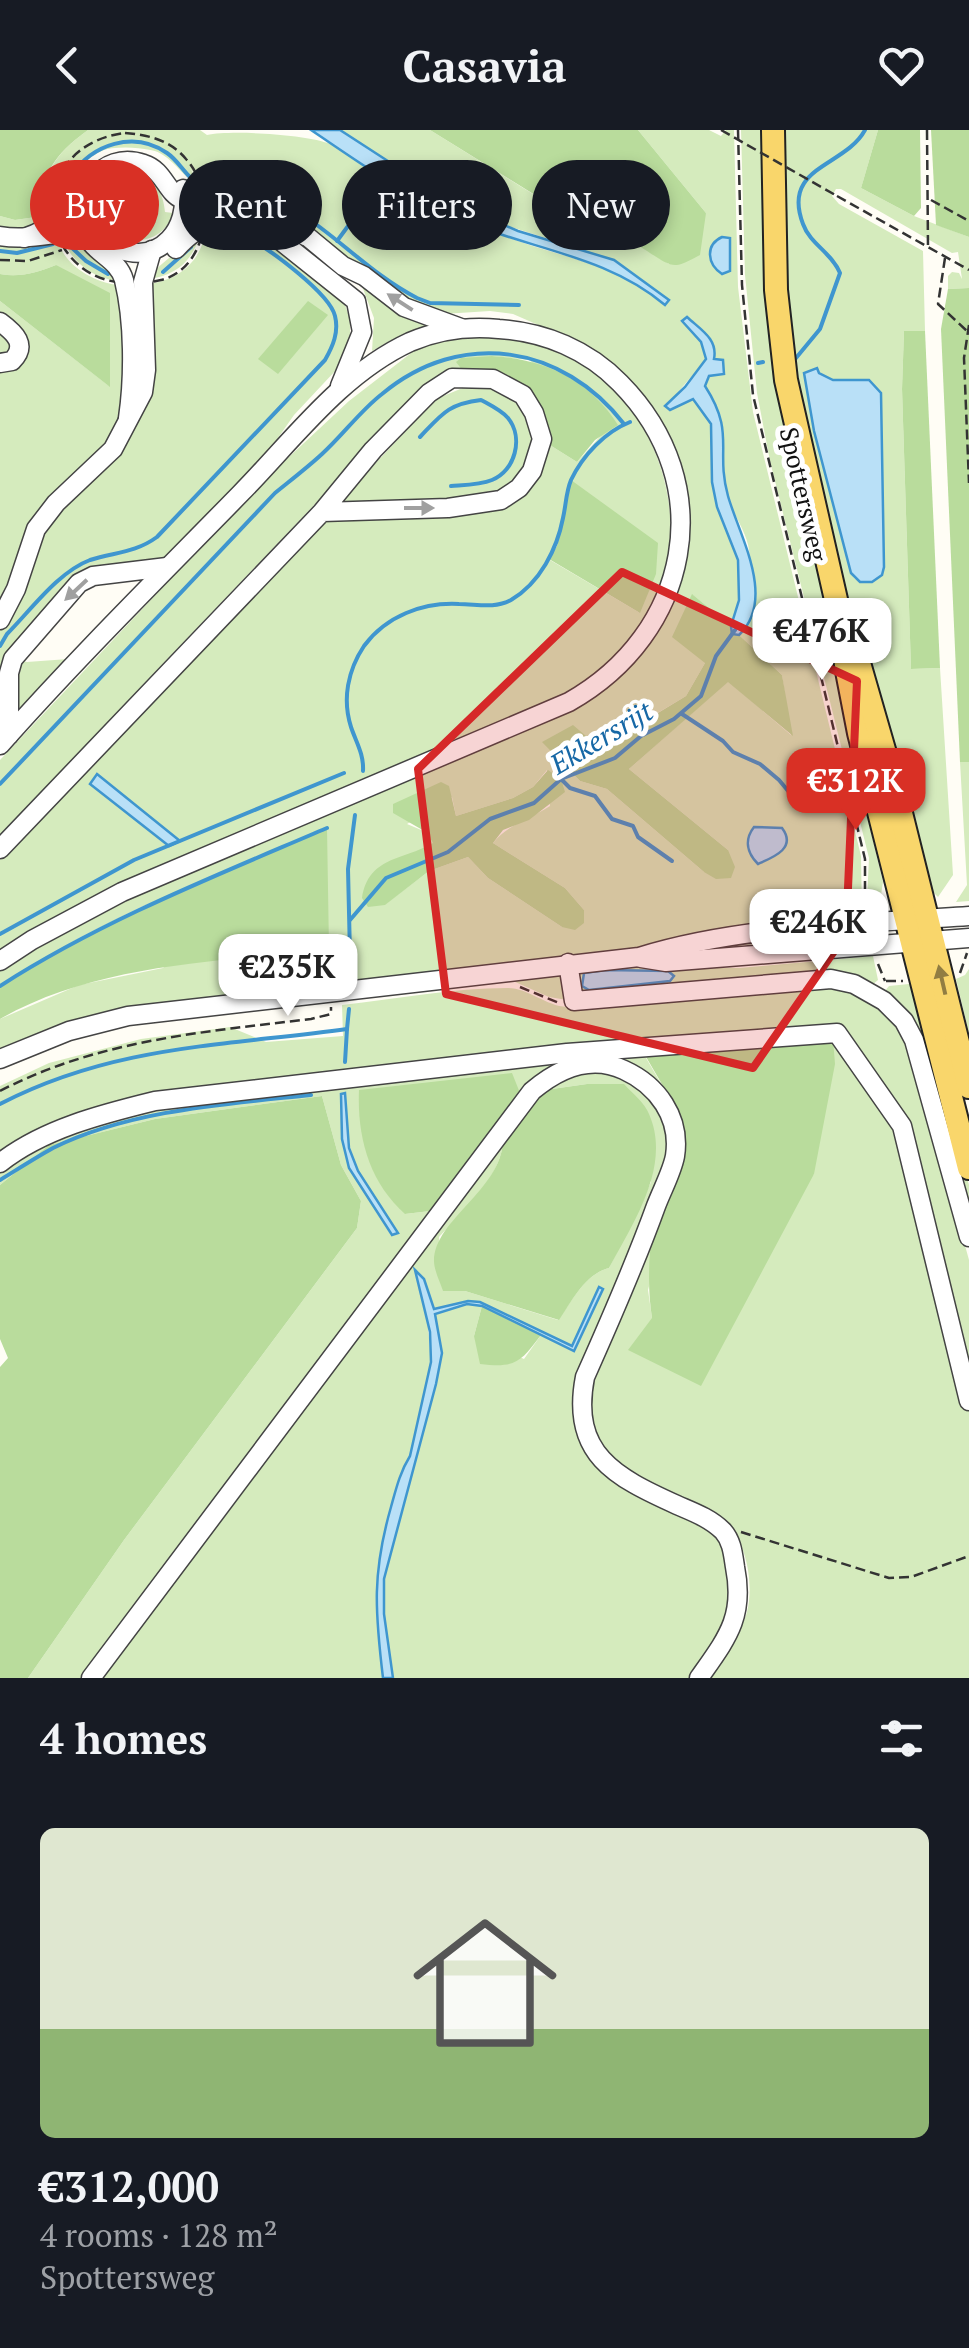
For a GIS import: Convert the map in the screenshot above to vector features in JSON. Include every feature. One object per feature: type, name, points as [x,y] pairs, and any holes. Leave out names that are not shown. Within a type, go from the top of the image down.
[{"type":"main road","name":"Spottersweg","points":[[773,130],[776,290],[786,380],[842,626],[859,733],[969,1087]]},
{"type":"main road","name":"Spottersweg","points":[[919,931],[969,1168]]},
{"type":"street","points":[[95,160],[125,150],[144,152],[162,160],[179,182]]},
{"type":"street","points":[[159,172],[179,197]]},
{"type":"street","points":[[0,620],[16,588],[36,529],[56,503],[113,449],[128,418],[141,270],[179,228]]},
{"type":"street","points":[[97,250],[114,263],[141,270],[166,257],[179,234]]},
{"type":"street","points":[[0,236],[30,237]]},
{"type":"street","points":[[120,250],[141,270]]},
{"type":"street","points":[[294,250],[356,301],[362,332],[338,391]]},
{"type":"street","points":[[0,960],[122,892],[569,702],[609,676],[647,634],[661,611],[672,581],[681,519],[672,462],[657,426],[642,405],[586,355],[521,330],[461,328],[404,307],[322,250]]},
{"type":"street","points":[[344,266],[367,300],[371,318],[372,336],[358,376]]},
{"type":"street","points":[[0,322],[15,333],[20,343],[19,354],[12,362],[0,363]]},
{"type":"street","points":[[5,740],[338,391],[407,344],[461,328]]},
{"type":"street","points":[[0,849],[322,512],[429,393],[452,378],[493,378],[523,396],[534,413],[542,439],[532,470],[519,488],[500,500],[448,508],[322,512]]},
{"type":"street","points":[[5,740],[13,659],[80,584],[93,576],[167,567]]},
{"type":"street","points":[[638,957],[666,962],[874,945],[969,916]]},
{"type":"street","points":[[0,1059],[69,1031],[128,1016],[638,957],[734,936],[869,924],[969,938]]},
{"type":"street","points":[[568,963],[574,1001],[811,978],[880,988],[914,1040],[969,1237]]},
{"type":"street","points":[[0,1163],[18,1148],[98,1114],[155,1101],[837,1033],[902,1126],[969,1401]]},
{"type":"street","points":[[91,1678],[532,1090],[569,1059],[621,1068],[646,1083],[667,1104],[675,1155],[585,1377],[581,1398],[587,1439],[625,1482],[707,1518],[730,1542],[739,1587],[738,1609],[727,1639],[699,1678]]},
{"type":"path","points":[[722,130],[969,270]]},
{"type":"path","name":"Spottersweg","points":[[738,130],[742,285],[753,395],[865,860],[864,902],[869,924]]},
{"type":"path","points":[[927,130],[928,249]]},
{"type":"path","points":[[70,160],[80,150],[112,135],[138,134],[158,138],[187,160]]},
{"type":"path","points":[[929,198],[969,221]]},
{"type":"path","points":[[0,260],[28,261],[39,250]]},
{"type":"path","points":[[76,250],[95,278],[141,270],[172,276],[186,266],[196,250]]},
{"type":"path","points":[[945,258],[938,304],[968,332]]},
{"type":"path","points":[[969,325],[964,358],[969,483]]},
{"type":"path","points":[[874,945],[880,988]]},
{"type":"path","points":[[0,1091],[58,1064],[130,1043],[331,1014],[333,990]]},
{"type":"path","points":[[722,1531],[742,1532],[889,1578],[911,1576],[969,1556]]},
{"type":"highlighted area","points":[[622,572],[857,681],[846,934],[753,1068],[446,994],[418,769]]},
{"type":"green space","points":[[0,130],[88,130],[56,160],[30,160],[30,218],[15,220],[0,216]]},
{"type":"green space","points":[[88,130],[200,130],[207,135],[266,134],[328,143],[358,160],[342,160],[342,250],[512,250],[512,239],[532,245],[532,250],[548,250],[613,272],[665,304],[614,260],[583,250],[647,250],[669,264],[706,213],[670,169],[670,160],[663,160],[638,130],[709,130],[721,136],[726,130],[734,130],[738,287],[753,412],[861,856],[862,914],[638,948],[147,1006],[0,1052],[0,1019],[79,985],[163,968],[326,829],[141,907],[79,938],[0,986],[0,961],[32,940],[569,702],[647,634],[681,519],[657,426],[659,417],[624,374],[584,345],[513,314],[443,314],[412,308],[322,240],[322,160],[179,162],[142,149],[114,148],[79,160],[56,160]],"holes":[[[687,317],[714,344],[714,359],[724,374],[709,376],[705,386],[720,417],[725,483],[746,537],[750,560],[745,629],[739,635],[782,675],[791,735],[728,681],[629,769],[728,850],[704,872],[607,789],[580,781],[543,742],[599,748],[686,696],[705,663],[693,595],[731,626],[739,595],[739,564],[714,488],[708,418],[693,399],[669,407],[706,359],[701,342],[683,322]],[[547,770],[550,806],[512,827],[493,843],[565,888],[584,910],[562,927],[488,878],[468,857],[429,871],[384,905],[422,850],[434,844],[426,832],[407,824],[452,797],[456,816],[513,798],[533,787]]]},
{"type":"green space","points":[[340,130],[430,130],[478,160],[384,160]]},
{"type":"green space","points":[[430,130],[638,130],[663,160],[532,160],[532,193],[512,181],[512,160],[478,160]]},
{"type":"green space","points":[[741,130],[763,130],[767,274],[840,659],[852,753],[883,882],[880,901],[870,912],[869,858],[770,461],[757,393],[745,275]]},
{"type":"green space","points":[[780,130],[878,130],[861,188],[914,216],[969,237],[969,288],[948,289],[952,272],[959,273],[962,279],[958,252],[952,253],[841,189],[836,189],[832,196],[839,204],[923,251],[925,331],[904,331],[902,389],[911,669],[940,668],[953,875],[938,897],[930,889],[835,561],[789,353]],"holes":[[[818,369],[832,380],[869,380],[881,393],[884,567],[879,578],[864,583],[854,578],[847,549]]]},
{"type":"green space","points":[[878,130],[920,130],[921,208],[914,216],[861,188]]},
{"type":"green space","points":[[931,130],[969,130],[969,237],[936,225]]},
{"type":"green space","points":[[137,135],[157,141],[183,160],[179,160],[179,169],[153,149],[142,146],[118,146],[87,160],[75,160],[92,146]]},
{"type":"green space","points":[[670,169],[706,213],[700,255],[677,265],[646,250],[670,250]]},
{"type":"green space","points":[[512,181],[532,193],[532,234],[512,227]]},
{"type":"green space","points":[[159,192],[165,212],[173,213],[159,233]]},
{"type":"green space","points":[[0,216],[15,220],[30,218],[30,229],[14,238],[21,246],[30,244],[30,250],[62,250],[82,272],[122,285],[128,372],[147,284],[178,274],[200,250],[276,250],[325,283],[345,305],[350,319],[350,342],[337,369],[167,567],[93,576],[14,659],[27,662],[82,658],[0,745],[0,301],[109,386],[56,265],[22,275],[0,274]]},
{"type":"green space","points":[[69,250],[90,250],[120,281],[85,268]]},
{"type":"green space","points":[[179,250],[193,250],[175,270],[148,279]]},
{"type":"green space","points":[[56,265],[110,293],[110,387],[0,301],[0,274],[22,275]]},
{"type":"green space","points":[[362,286],[431,325],[372,351],[374,318]]},
{"type":"green space","points":[[969,288],[969,762],[960,762],[941,329],[948,289]]},
{"type":"green space","points":[[308,301],[328,315],[278,374],[258,359]]},
{"type":"green space","points":[[904,331],[925,331],[940,668],[911,669],[902,389]]},
{"type":"green space","points":[[487,335],[560,351],[610,385],[633,412],[651,442],[670,511],[664,581],[634,638],[569,693],[105,891],[0,950],[0,860],[327,518],[497,508],[545,442],[577,462],[607,429],[529,360],[492,356],[415,399],[0,835],[0,760],[259,485],[349,401],[415,350],[448,338]],"holes":[[[563,520],[640,613],[550,560]]]},
{"type":"green space","points":[[492,356],[530,362],[564,374],[593,395],[618,425],[595,440],[577,462],[545,442],[533,402],[463,371],[456,362],[461,358]]},
{"type":"green space","points":[[470,385],[508,396],[528,422],[528,463],[513,485],[501,492],[464,500],[337,504],[436,399]]},
{"type":"green space","points":[[571,480],[658,543],[656,574],[640,613],[549,559],[557,546]]},
{"type":"green space","points":[[692,594],[782,675],[793,736],[728,682],[629,769],[728,850],[735,867],[731,878],[716,879],[704,872],[607,789],[580,781],[542,742],[573,725],[600,748],[686,696],[705,663],[672,637]]},
{"type":"green space","points":[[960,762],[969,762],[969,901],[956,902],[967,885]]},
{"type":"green space","points":[[548,770],[561,779],[565,792],[529,820],[503,830],[493,843],[565,888],[584,910],[584,923],[575,930],[562,927],[488,878],[468,857],[429,871],[385,905],[368,907],[362,898],[366,884],[379,867],[433,843],[426,832],[393,813],[393,804],[441,782],[449,786],[456,816],[513,798],[533,787]]},
{"type":"green space","points":[[327,828],[329,949],[203,962],[118,976],[38,1000],[0,1019],[0,986],[39,962],[160,900]]},
{"type":"green space","points":[[866,929],[867,934],[745,945],[683,958],[664,958],[737,940]]},
{"type":"green space","points":[[873,956],[878,980],[871,986],[583,992],[577,984],[578,971],[613,965],[740,968]]},
{"type":"green space","points":[[969,969],[969,1034],[956,979]]},
{"type":"green space","points":[[562,974],[567,1000],[549,997],[513,981],[368,998],[370,992]]},
{"type":"green space","points":[[830,984],[865,995],[892,1017],[911,1049],[969,1260],[969,1678],[706,1678],[735,1638],[747,1612],[750,1586],[741,1545],[717,1515],[650,1485],[614,1461],[597,1435],[589,1383],[684,1147],[648,1290],[652,1318],[814,1174],[642,1051],[670,1099],[585,1058],[186,1092],[0,1157],[0,1086],[49,1063],[141,1039],[230,1027],[266,1042],[343,1036],[342,1005],[467,990],[515,989],[567,1007]]},
{"type":"green space","points":[[909,984],[917,990],[969,1185],[969,1217],[922,1043],[884,992],[889,986]]},
{"type":"green space","points":[[833,1039],[835,1064],[814,1174],[701,1386],[628,1350],[652,1318],[651,1239],[677,1110],[642,1050]]},
{"type":"green space","points":[[548,1060],[553,1067],[405,1214],[439,1210],[89,1678],[28,1678],[124,1540],[357,1228],[361,1201],[341,1165],[322,1096],[155,1119],[49,1145],[0,1185],[0,1168],[34,1145],[129,1110]],"holes":[[[345,1093],[349,1144],[355,1163],[382,1209],[391,1235],[349,1168],[342,1140],[341,1094]]]},
{"type":"green space","points":[[595,1069],[639,1085],[656,1104],[667,1128],[670,1164],[591,1353],[586,1446],[710,1529],[725,1546],[733,1568],[728,1630],[695,1678],[393,1678],[384,1614],[384,1579],[442,1353],[435,1314],[467,1304],[482,1306],[474,1336],[524,1359],[541,1335],[574,1350],[599,1287],[572,1346],[480,1302],[468,1301],[434,1310],[424,1279],[431,1362],[410,1456],[385,1531],[378,1573],[383,1678],[99,1678],[503,1141],[488,1180],[439,1237],[443,1291],[465,1291],[558,1320],[586,1282],[609,1268],[651,1182],[587,1084],[545,1090],[570,1073]]},
{"type":"green space","points":[[512,1073],[522,1098],[439,1210],[405,1214],[382,1188],[368,1158],[360,1125],[359,1090]]},
{"type":"green space","points":[[624,1084],[647,1110],[655,1134],[656,1154],[647,1194],[609,1268],[586,1282],[559,1320],[465,1291],[443,1291],[434,1265],[437,1246],[491,1175],[503,1141],[545,1090]]},
{"type":"green space","points":[[322,1096],[341,1165],[361,1201],[357,1228],[124,1540],[28,1678],[0,1678],[0,1367],[8,1358],[0,1339],[0,1185],[49,1145],[155,1119]]},
{"type":"green space","points":[[482,1306],[541,1335],[516,1362],[480,1364],[474,1336]]},
{"type":"water","points":[[311,130],[340,130],[386,160],[356,160]]},
{"type":"water","points":[[512,228],[532,235],[532,244],[512,238]]},
{"type":"water","points":[[722,237],[730,238],[730,271],[722,274],[710,255],[713,245]]},
{"type":"water","points":[[552,250],[581,250],[614,260],[669,300],[665,305],[620,276]]},
{"type":"water","points":[[687,317],[711,340],[714,359],[723,360],[724,374],[709,376],[705,386],[720,417],[728,496],[755,585],[750,620],[739,635],[732,634],[731,626],[739,600],[738,560],[717,507],[712,482],[711,424],[693,399],[670,410],[665,406],[706,359],[701,342],[682,321]]},
{"type":"water","points":[[817,368],[833,380],[869,380],[881,393],[884,567],[882,575],[872,582],[860,582],[851,573],[814,431],[804,373]]},
{"type":"water","points":[[97,774],[180,841],[169,846],[90,784]]},
{"type":"water","points":[[754,827],[782,828],[787,841],[782,851],[758,864],[748,846]]},
{"type":"water","points":[[668,971],[674,976],[670,981],[589,990],[582,986],[584,973]]},
{"type":"water","points":[[345,1093],[349,1148],[358,1171],[398,1233],[392,1235],[349,1168],[342,1139],[341,1094]]},
{"type":"water","points":[[415,1270],[424,1279],[434,1309],[480,1302],[572,1346],[599,1287],[603,1289],[574,1351],[482,1306],[467,1304],[435,1314],[442,1353],[384,1579],[384,1614],[393,1678],[383,1678],[377,1612],[381,1552],[397,1487],[410,1456],[431,1362],[430,1332]]},
{"type":"waterway","name":"Ekkersrijt","points":[[796,358],[820,329],[840,273],[806,231],[799,205],[801,190],[818,169],[844,152],[865,130]]},
{"type":"waterway","points":[[86,160],[115,144],[141,142],[167,153],[179,164]]},
{"type":"waterway","points":[[322,228],[368,266],[417,298],[430,303],[519,305]]},
{"type":"waterway","points":[[337,241],[342,234]]},
{"type":"waterway","points":[[0,251],[30,250]]},
{"type":"waterway","points":[[74,250],[108,274]]},
{"type":"waterway","points":[[163,272],[188,250]]},
{"type":"waterway","points":[[0,646],[67,573],[90,560],[133,549],[157,537],[325,360],[336,322],[331,307],[298,273],[267,250]]},
{"type":"waterway","points":[[0,784],[275,493],[322,454],[382,394],[413,373],[445,360],[477,354],[510,355],[541,362],[572,377],[599,397],[624,424]]},
{"type":"waterway","name":"Ekkersrijt","points":[[758,363],[763,362]]},
{"type":"waterway","points":[[420,437],[446,411],[470,402],[481,400],[508,418],[516,444],[506,469],[487,482],[451,486]]},
{"type":"waterway","name":"Ekkersrijt","points":[[363,771],[348,716],[347,695],[350,675],[364,646],[394,619],[419,608],[498,604],[521,593],[539,575],[552,553],[576,471],[604,438],[630,422]]},
{"type":"waterway","name":"Ekkersrijt","points":[[350,920],[386,878],[448,852],[490,819],[534,803],[561,779],[615,758],[641,736],[674,719],[701,696],[716,656],[735,630]]},
{"type":"waterway","points":[[682,714],[733,752],[760,764],[799,804]]},
{"type":"waterway","points":[[0,934],[134,860],[344,773]]},
{"type":"waterway","points":[[561,779],[570,788],[595,796],[612,819],[633,826],[638,837],[672,861]]},
{"type":"waterway","name":"Ekkersrijt","points":[[350,955],[348,869],[355,815]]},
{"type":"waterway","points":[[0,986],[119,920],[327,828]]},
{"type":"waterway","name":"Ekkersrijt","points":[[0,1104],[85,1070],[127,1059],[347,1029],[349,1009]]},
{"type":"waterway","name":"Ekkersrijt","points":[[345,1062],[347,1029]]},
{"type":"waterway","points":[[0,1180],[53,1148],[114,1125],[179,1111],[311,1095]]}]
